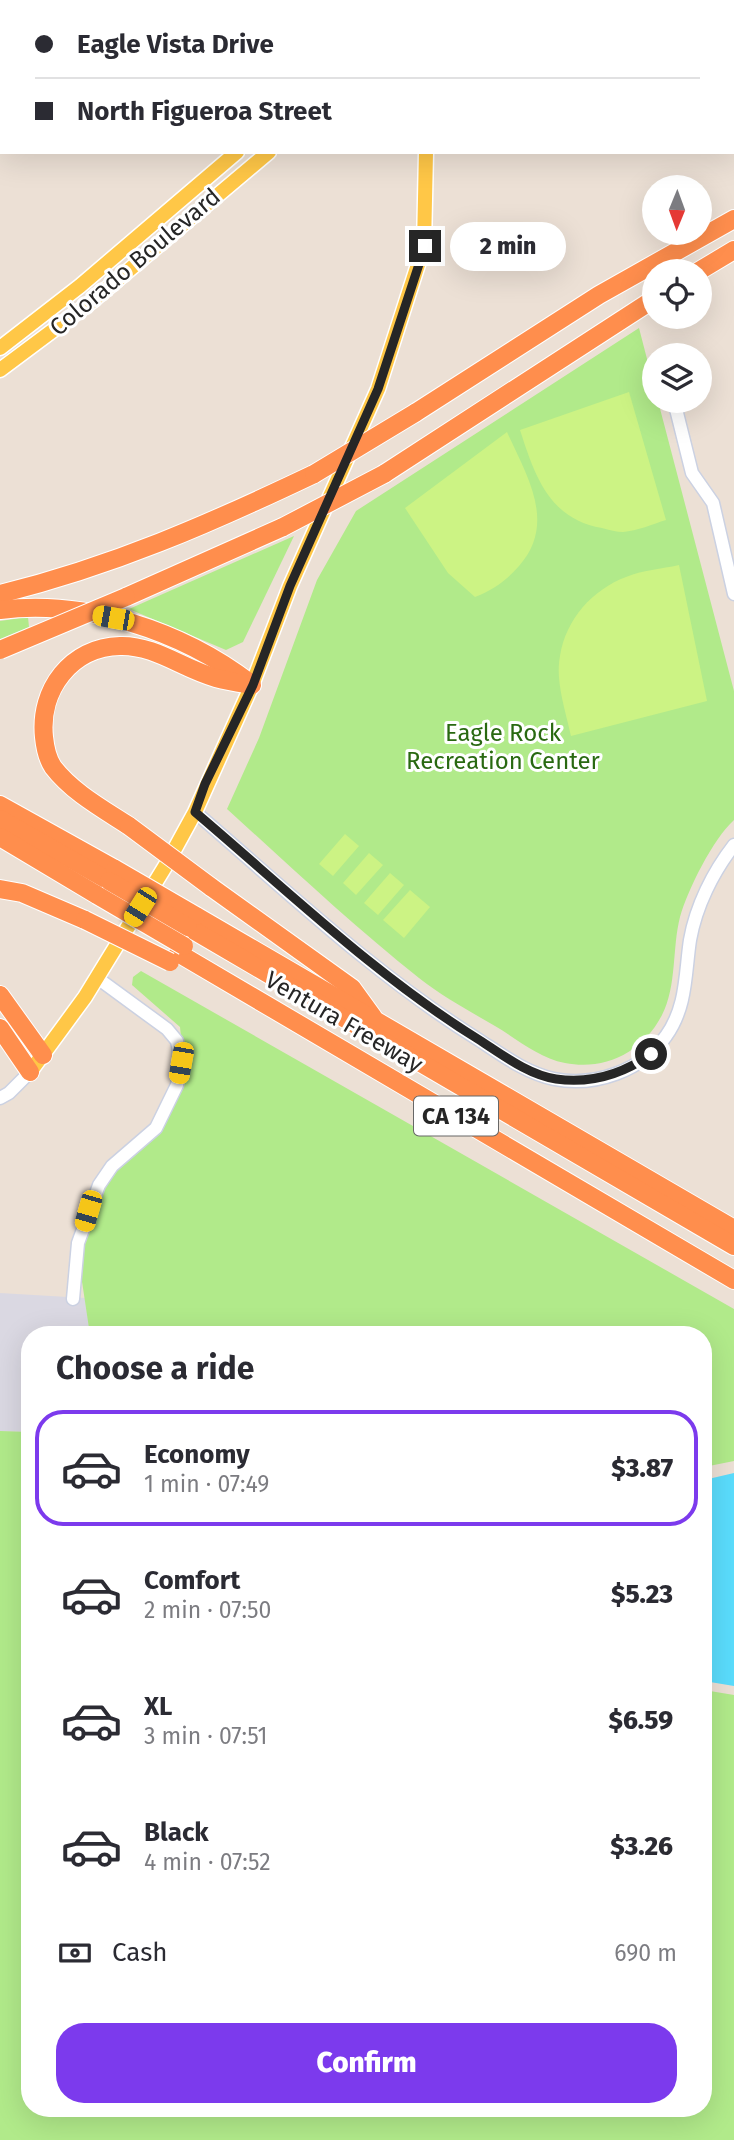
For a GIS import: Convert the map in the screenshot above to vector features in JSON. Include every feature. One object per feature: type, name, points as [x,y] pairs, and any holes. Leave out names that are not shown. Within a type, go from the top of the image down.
[{"type":"highway","points":[[0,594],[56,580],[186,534],[314,474],[599,295],[734,219]]},
{"type":"highway","points":[[712,263],[734,250]]},
{"type":"highway","points":[[0,650],[283,527],[384,474],[642,307]]},
{"type":"highway","points":[[0,610],[21,607],[64,609],[113,618],[218,659],[253,685]]},
{"type":"highway","points":[[253,685],[215,678],[143,648],[119,646],[96,649],[61,673],[50,688],[45,708],[45,749],[52,765],[69,784],[352,988],[377,1022]]},
{"type":"highway","name":"Ventura Freeway","points":[[0,805],[103,887],[177,954],[734,1280]]},
{"type":"highway","points":[[0,819],[103,887]]},
{"type":"highway","points":[[0,837],[103,887]]},
{"type":"highway","name":"Ventura Freeway","points":[[0,851],[192,922],[377,1022],[734,1229]]},
{"type":"highway","points":[[0,889],[22,893],[177,954],[734,1266]]},
{"type":"highway","points":[[192,922],[734,1246]]},
{"type":"highway","points":[[0,995],[43,1055]]},
{"type":"highway","points":[[0,1028],[30,1072]]},
{"type":"main road","name":"Colorado Boulevard","points":[[5,345],[235,154]]},
{"type":"main road","name":"Colorado Boulevard","points":[[0,370],[91,302],[267,154]]},
{"type":"main road","points":[[30,1072],[96,977],[195,812],[205,784],[253,685],[290,586],[378,389],[425,246],[426,154]]},
{"type":"main road","points":[[5,345],[19,357]]},
{"type":"street","points":[[677,413],[692,473],[713,503],[732,575],[734,594]]},
{"type":"street","points":[[195,812],[431,1010],[523,1068],[554,1079],[580,1081],[631,1068],[651,1054],[667,1035],[684,996],[691,939],[698,910],[721,862],[734,845]]},
{"type":"street","points":[[72,1299],[78,1243],[99,1185],[112,1166],[156,1128],[177,1085],[181,1063],[177,1041],[167,1029],[96,977]]},
{"type":"street","points":[[0,1098],[9,1093],[30,1072]]},
{"type":"shaded area","points":[[0,1293],[85,1298],[89,1326],[21,1326],[21,1432],[0,1431]]},
{"type":"green space","name":"Eagle Rock Recreation Center","points":[[639,328],[643,343],[642,413],[661,413],[734,691],[734,820],[710,852],[684,906],[678,929],[670,992],[662,1015],[634,1049],[621,1056],[594,1064],[555,1061],[537,1053],[456,1003],[394,958],[227,809],[259,738],[317,580],[356,511]]},
{"type":"green space","points":[[629,392],[666,520],[621,532],[584,523],[557,505],[539,479],[520,430]]},
{"type":"green space","points":[[507,432],[535,499],[536,533],[530,550],[519,566],[494,588],[475,597],[448,573],[405,508]]},
{"type":"green space","points":[[294,536],[243,642],[226,650],[129,609]]},
{"type":"green space","points":[[679,565],[707,701],[571,736],[562,696],[559,666],[563,643],[575,618],[592,598],[614,583],[639,573]]},
{"type":"green space","points":[[28,617],[29,627],[0,639],[0,621]]},
{"type":"green space","points":[[345,834],[359,846],[333,876],[319,864]]},
{"type":"green space","points":[[369,853],[383,865],[356,895],[343,883]]},
{"type":"green space","points":[[390,873],[404,885],[378,915],[364,903]]},
{"type":"green space","points":[[410,890],[430,907],[404,938],[383,920]]},
{"type":"green space","points":[[141,971],[734,1309],[734,1461],[712,1465],[712,1326],[89,1326],[80,1268],[91,1210],[106,1181],[164,1124],[185,1076],[180,1027],[132,985],[133,977]]},
{"type":"green space","points":[[0,1431],[21,1432],[21,2117],[712,2117],[712,1691],[734,1695],[734,2140],[0,2140]]},
{"type":"water","points":[[734,1473],[734,1686],[712,1682],[712,1478]]},
{"type":"route","points":[[425,246],[378,389],[290,586],[253,685],[205,784],[195,812],[410,994],[523,1068],[554,1079],[580,1081],[631,1068],[651,1054]]}]
